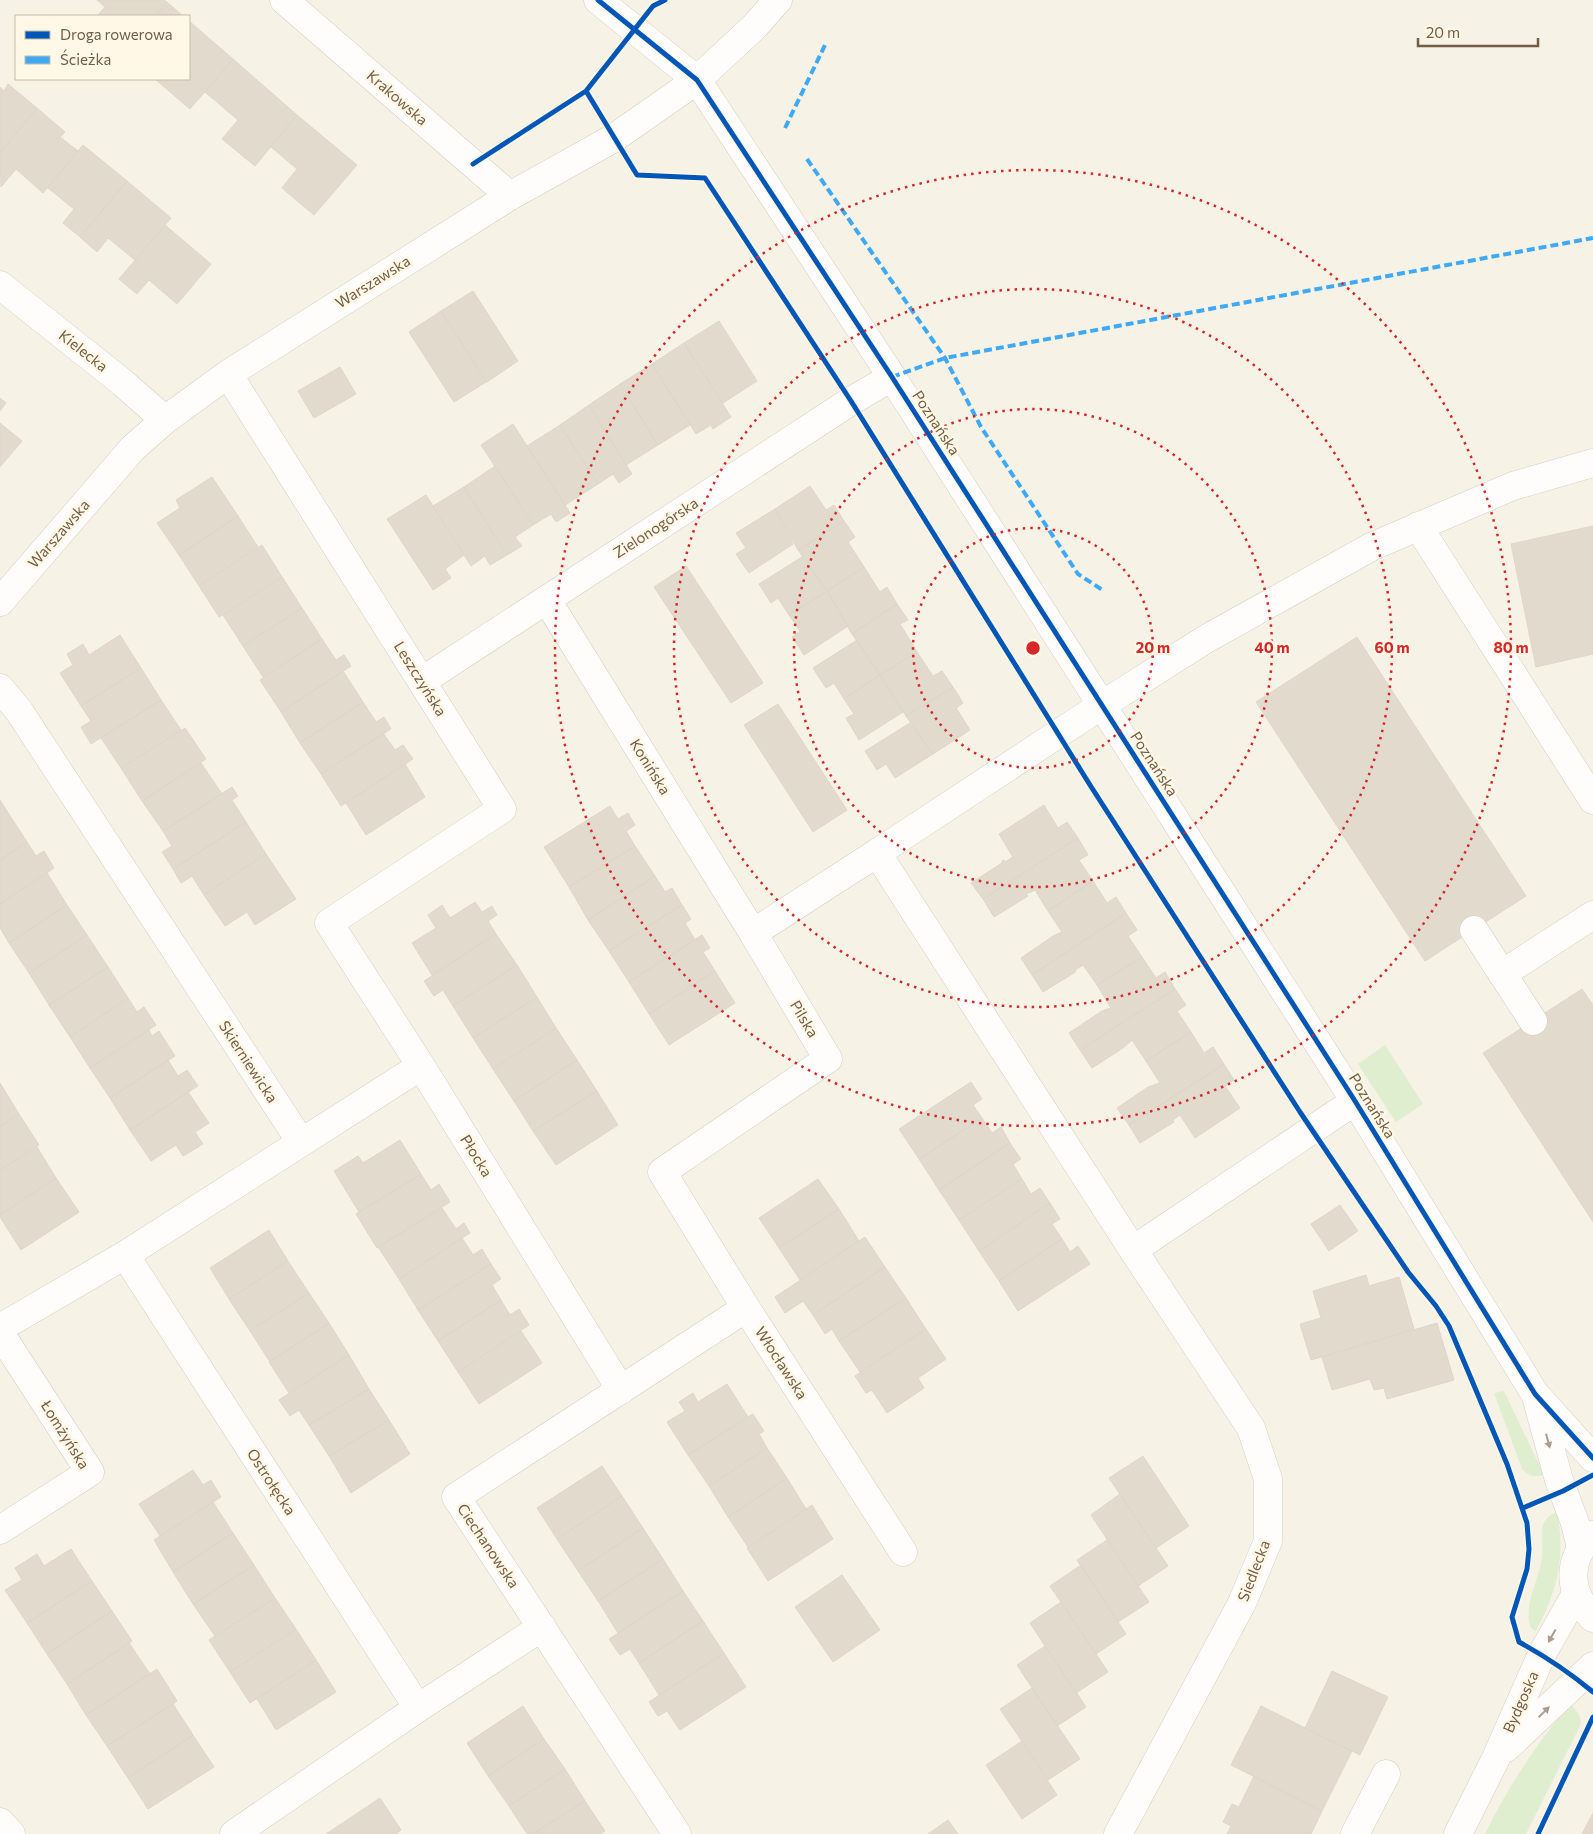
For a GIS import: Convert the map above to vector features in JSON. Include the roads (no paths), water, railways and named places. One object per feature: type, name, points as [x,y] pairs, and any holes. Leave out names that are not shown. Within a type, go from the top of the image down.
[{"type":"street","name":"Krakowska","points":[[284,0],[510,196]]},
{"type":"street","points":[[598,0],[697,80]]},
{"type":"street","name":"Warszawska","points":[[0,602],[134,448],[165,420],[228,374],[510,196],[614,138],[697,80],[754,27],[778,0]]},
{"type":"street","name":"Poznańska","points":[[697,80],[892,377],[1355,1101],[1535,1394],[1593,1458]]},
{"type":"street","name":"Kielecka","points":[[0,285],[123,382],[165,420]]},
{"type":"street","name":"Leszczyńska","points":[[228,374],[502,809],[329,923]]},
{"type":"street","name":"Zielonogórska","points":[[422,682],[851,401],[892,377]]},
{"type":"street","points":[[753,933],[1206,639],[1370,547],[1513,486],[1593,464]]},
{"type":"street","points":[[1418,526],[1582,762],[1593,800]]},
{"type":"street","name":"Konińska","points":[[547,600],[753,933]]},
{"type":"street","name":"Skierniewicka","points":[[0,688],[19,711],[301,1142]]},
{"type":"street","points":[[877,852],[1133,1250],[1355,1101]]},
{"type":"street","points":[[1502,974],[1593,915]]},
{"type":"street","name":"Płocka","points":[[329,923],[421,1066],[621,1390]]},
{"type":"street","points":[[1474,930],[1533,1021]]},
{"type":"street","name":"Pilska","points":[[662,1172],[828,1059],[753,933]]},
{"type":"street","points":[[0,1328],[125,1255],[421,1066]]},
{"type":"street","name":"Włocławska","points":[[662,1172],[746,1308],[903,1552]]},
{"type":"street","name":"Siedlecka","points":[[1118,1834],[1242,1603],[1268,1541],[1268,1479],[1251,1428],[1133,1250]]},
{"type":"street","name":"Ostrołęcka","points":[[125,1255],[418,1708]]},
{"type":"street","name":"Ciechanowska","points":[[677,1834],[456,1497],[746,1308]]},
{"type":"street","name":"Łomżyńska","points":[[0,1333],[90,1472],[0,1530]]},
{"type":"street","name":"Poznańska","points":[[1535,1394],[1559,1480],[1575,1523],[1587,1541]]},
{"type":"street","points":[[1587,1541],[1574,1562],[1573,1578],[1576,1594],[1583,1608],[1593,1618]]},
{"type":"street","name":"Bydgoska","points":[[1458,1834],[1496,1758],[1542,1654],[1576,1594]]},
{"type":"street","points":[[234,1834],[418,1708],[542,1627]]},
{"type":"street","name":"Bydgoska","points":[[1496,1758],[1593,1666]]},
{"type":"street","points":[[1355,1834],[1386,1774]]},
{"type":"street","points":[[0,1822],[11,1834]]}]
